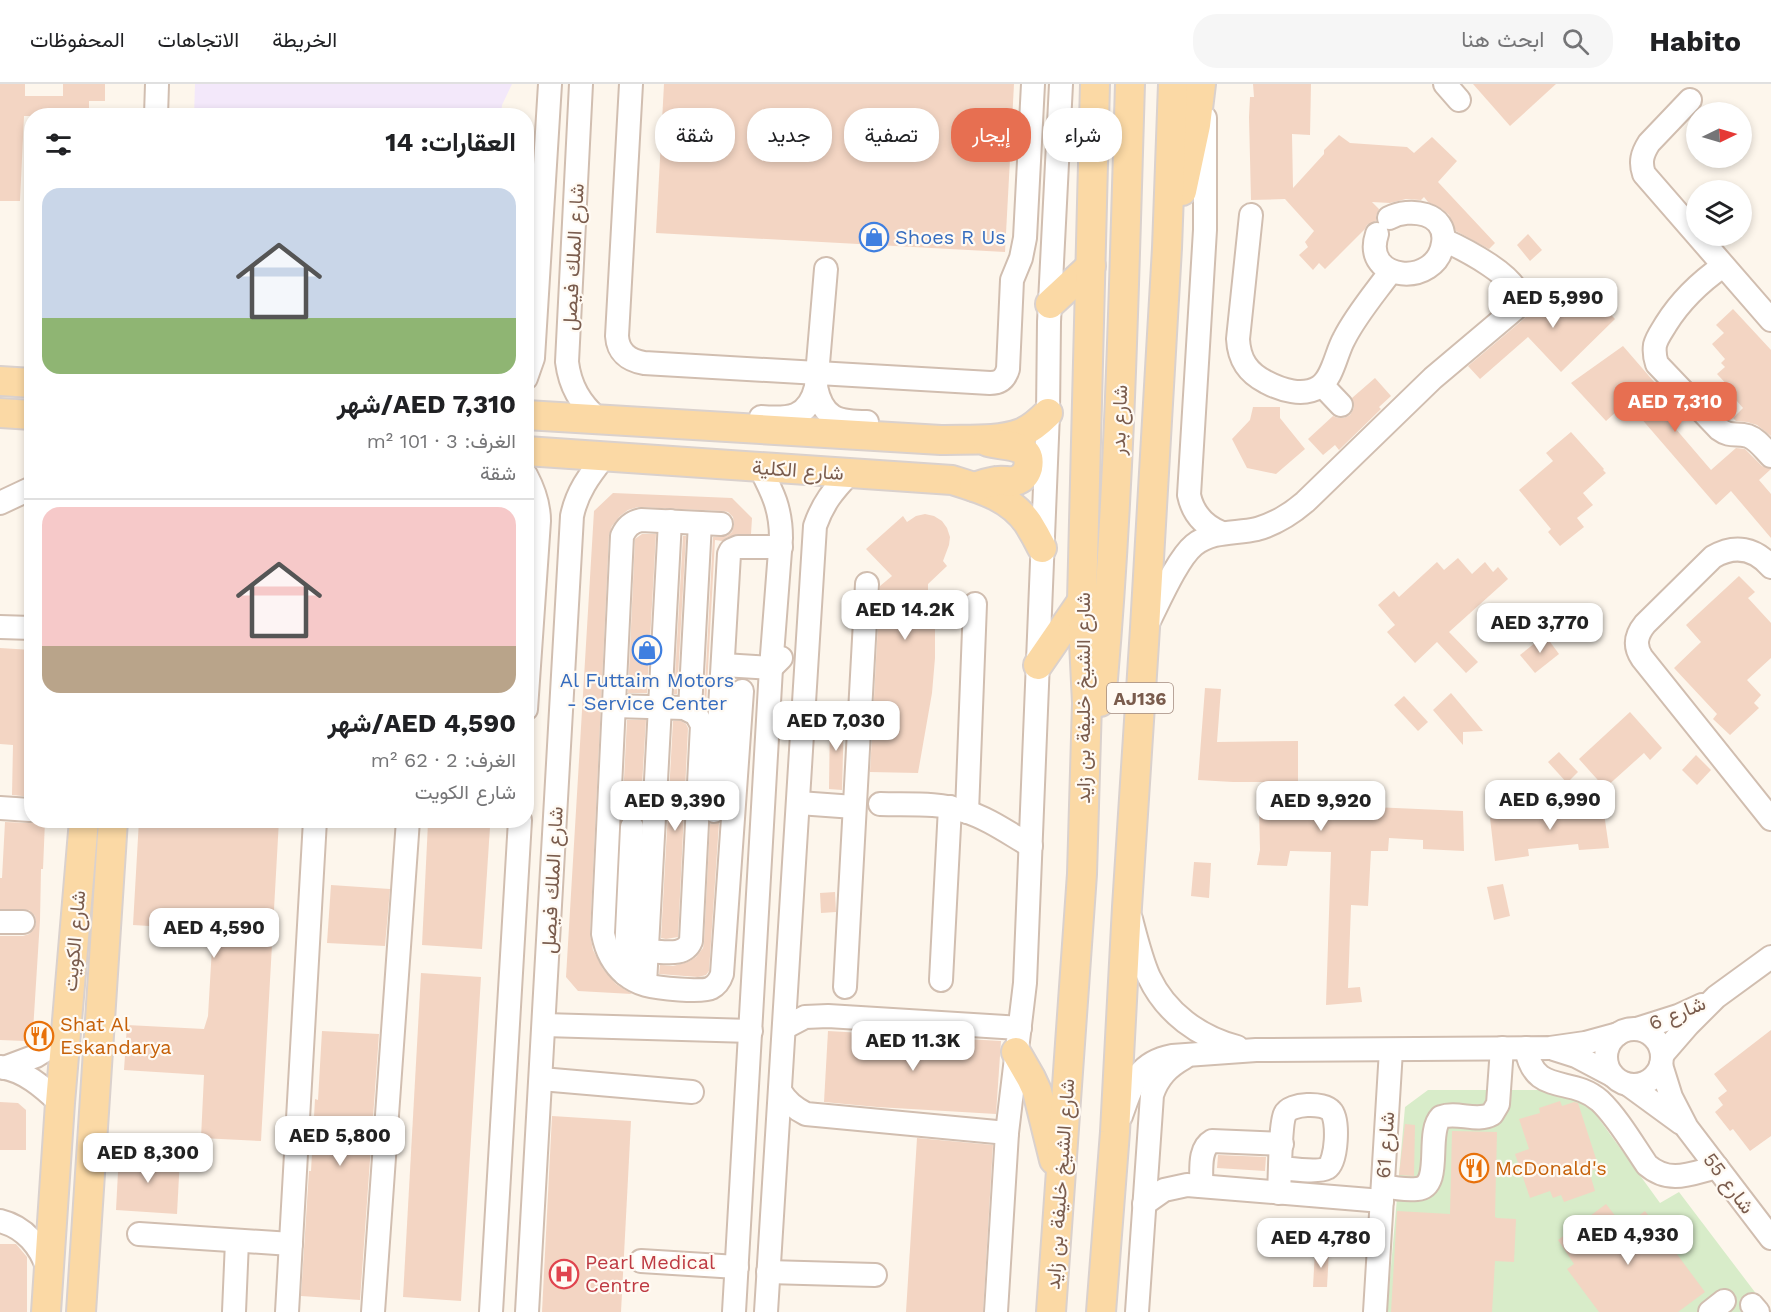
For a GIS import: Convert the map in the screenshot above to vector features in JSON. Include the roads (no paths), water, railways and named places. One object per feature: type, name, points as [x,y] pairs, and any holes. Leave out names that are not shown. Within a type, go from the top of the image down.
[{"type":"main road","name":"شارع الشيخ خليفة بن زايد","points":[[1051,1312],[1082,874],[1087,703],[1082,602],[1095,84]]},
{"type":"main road","name":"شارع بدر","points":[[1086,753],[1098,712],[1103,679],[1114,538],[1130,84]]},
{"type":"main road","name":"AJ136","points":[[1101,1312],[1115,1132],[1145,628],[1167,248],[1173,84]]},
{"type":"main road","points":[[1167,248],[1190,158],[1202,84]]},
{"type":"main road","points":[[1050,313],[1091,266]]},
{"type":"main road","points":[[0,381],[24,382]]},
{"type":"main road","points":[[0,413],[24,414]]},
{"type":"main road","name":"شارع الكلية","points":[[534,415],[918,440],[1010,436],[1023,432],[1048,413]]},
{"type":"main road","points":[[974,487],[996,481],[1017,481],[1025,475],[1028,464],[1026,453],[1022,450],[979,439]]},
{"type":"main road","name":"شارع الكلية","points":[[534,452],[952,480],[990,492],[1004,500],[1028,523],[1042,548]]},
{"type":"main road","points":[[1038,665],[1082,602]]},
{"type":"main road","name":"شارع الكويت","points":[[46,1312],[60,1103],[83,828]]},
{"type":"main road","name":"شارع الكويت","points":[[81,1312],[111,828]]},
{"type":"main road","points":[[1018,1040],[1037,1091],[1061,1185]]},
{"type":"street","points":[[156,108],[157,84]]},
{"type":"street","name":"شارع الملك فيصل","points":[[534,342],[550,84]]},
{"type":"street","name":"شارع الملك فيصل","points":[[582,84],[567,352],[570,381],[586,409],[598,419]]},
{"type":"street","points":[[631,84],[620,256],[618,343],[620,349],[630,359],[644,363],[817,380],[996,383],[1006,375],[1008,369],[1012,280],[1021,258],[1025,238],[1033,84]]},
{"type":"street","points":[[996,1312],[1007,1133],[1024,983],[1061,84]]},
{"type":"street","points":[[1202,84],[1206,146],[1205,230],[1189,495],[1191,504],[1200,519],[1222,533]]},
{"type":"street","points":[[1690,100],[1649,143],[1642,158],[1642,166],[1649,181],[1771,320]]},
{"type":"street","points":[[1402,212],[1430,216],[1440,226],[1444,240],[1438,257],[1425,269],[1408,274],[1391,271],[1381,263],[1376,252],[1375,240],[1383,226],[1402,212]]},
{"type":"street","points":[[1251,215],[1238,339],[1241,357],[1250,372],[1278,388],[1305,392],[1322,385],[1329,375],[1336,354],[1352,324],[1391,271]]},
{"type":"street","points":[[1145,628],[1185,555],[1202,540],[1222,533],[1258,528],[1275,522],[1298,508],[1440,372],[1516,308],[1520,300],[1516,288],[1487,263],[1444,240]]},
{"type":"street","points":[[539,259],[555,269],[568,266],[573,261]]},
{"type":"street","points":[[1723,266],[1695,288],[1672,314],[1655,346],[1657,364],[1719,429],[1728,434],[1752,437],[1771,456]]},
{"type":"street","points":[[700,426],[730,418],[751,416],[781,418],[796,415],[809,405],[817,380],[826,269]]},
{"type":"street","points":[[1009,333],[1034,330],[1050,313]]},
{"type":"street","points":[[817,380],[822,406],[835,418],[844,422],[896,426],[905,429],[918,440]]},
{"type":"street","points":[[1322,385],[1341,405]]},
{"type":"street","name":"شارع الملك فيصل","points":[[527,1312],[571,533],[575,502],[582,487],[604,457]]},
{"type":"street","points":[[734,1312],[771,668],[781,548],[781,522],[778,506],[760,468]]},
{"type":"street","points":[[766,1312],[815,526],[821,509],[831,493],[849,474]]},
{"type":"street","points":[[534,490],[539,507],[538,552],[534,587]]},
{"type":"street","points":[[0,503],[24,492]]},
{"type":"street","points":[[690,709],[710,523],[636,521],[628,526],[622,536],[603,934],[610,957],[635,979],[655,987],[705,990],[715,986],[722,974],[732,690],[723,665],[729,554],[738,547],[781,548]]},
{"type":"street","points":[[635,979],[643,828],[660,707],[670,521]]},
{"type":"street","points":[[1771,567],[1764,558],[1748,550],[1721,552],[1713,557],[1645,624],[1638,635],[1637,642],[1642,658],[1771,819]]},
{"type":"street","points":[[845,987],[867,584]]},
{"type":"street","points":[[941,980],[975,604]]},
{"type":"street","points":[[534,627],[543,621],[550,621],[557,622],[567,632]]},
{"type":"street","points":[[0,627],[24,628]]},
{"type":"street","points":[[723,665],[771,668],[782,657],[788,656],[801,661],[806,666]]},
{"type":"street","points":[[732,690],[770,692]]},
{"type":"street","points":[[714,811],[732,690]]},
{"type":"street","points":[[614,706],[690,709],[702,725],[691,941],[684,950],[679,952],[646,951]]},
{"type":"street","points":[[799,803],[854,807]]},
{"type":"street","points":[[880,804],[958,809],[978,816],[1031,846]]},
{"type":"street","points":[[0,808],[24,810]]},
{"type":"street","points":[[608,825],[643,828]]},
{"type":"street","points":[[286,1312],[315,828]]},
{"type":"street","points":[[373,1312],[407,828]]},
{"type":"street","name":"شارع الملك فيصل","points":[[491,1312],[520,828]]},
{"type":"street","points":[[635,979],[646,951],[643,828]]},
{"type":"street","points":[[1127,907],[1149,975],[1155,988],[1173,1011],[1189,1025],[1209,1037],[1240,1048],[1256,1050]]},
{"type":"street","points":[[0,922],[23,922]]},
{"type":"street","name":"شارع 6","points":[[1662,1060],[1688,1025],[1716,997],[1771,957]]},
{"type":"street","name":"شارع 6","points":[[1550,1048],[1585,1043],[1678,1016],[1716,997]]},
{"type":"street","points":[[784,1028],[805,1017],[828,1016],[1018,1040]]},
{"type":"street","points":[[544,1025],[751,1031]]},
{"type":"street","points":[[1627,1031],[1646,1032],[1654,1037],[1660,1046],[1662,1060],[1653,1079],[1645,1083],[1620,1080],[1608,1067],[1607,1049],[1611,1040],[1627,1031]]},
{"type":"street","points":[[2,1067],[36,1056],[66,1037]]},
{"type":"street","points":[[1144,1204],[1164,1190],[1187,1185],[1279,1193],[1382,1194],[1425,1186],[1431,1174],[1435,1125],[1441,1117],[1451,1115],[1482,1118],[1492,1114],[1498,1104],[1502,1048]]},
{"type":"street","points":[[1526,1048],[1531,1064],[1541,1077],[1553,1084],[1585,1091],[1601,1102],[1647,1165],[1654,1171],[1669,1177],[1678,1177],[1717,1167]]},
{"type":"street","points":[[1115,1132],[1132,1085],[1144,1068],[1161,1058],[1256,1050],[1550,1048]]},
{"type":"street","name":"شارع 55","points":[[1550,1048],[1576,1056],[1620,1080],[1687,1128]]},
{"type":"street","name":"شارع 61","points":[[1375,1312],[1391,1050]]},
{"type":"street","points":[[1137,1312],[1152,1095],[1162,1074],[1175,1063],[1193,1054]]},
{"type":"street","name":"شارع 55","points":[[1662,1060],[1671,1097],[1687,1128],[1771,1237]]},
{"type":"street","points":[[2,1067],[34,1081],[60,1103]]},
{"type":"street","points":[[541,1078],[692,1092]]},
{"type":"street","points":[[780,1091],[787,1101],[806,1114],[1007,1133]]},
{"type":"street","points":[[1279,1193],[1283,1118],[1292,1107],[1322,1106],[1328,1108],[1336,1120],[1334,1157],[1330,1165],[1322,1169],[1281,1168]]},
{"type":"street","points":[[1201,1186],[1203,1150],[1208,1143],[1212,1141],[1282,1144]]},
{"type":"street","points":[[0,1221],[17,1228],[28,1236],[40,1251],[48,1270]]},
{"type":"street","points":[[139,1234],[291,1244]]},
{"type":"street","points":[[234,1312],[237,1241]]},
{"type":"street","points":[[640,1261],[737,1267]]},
{"type":"street","points":[[768,1272],[875,1275]]},
{"type":"place","name":"Shoes R Us","points":[[874,237]]},
{"type":"place","name":"Al Futtaim Motors - Service Center","points":[[647,650]]},
{"type":"place","name":"Shat Al Eskandarya","points":[[39,1036]]},
{"type":"place","name":"McDonald's","points":[[1474,1168]]},
{"type":"place","name":"Pearl Medical Centre","points":[[564,1274]]}]
